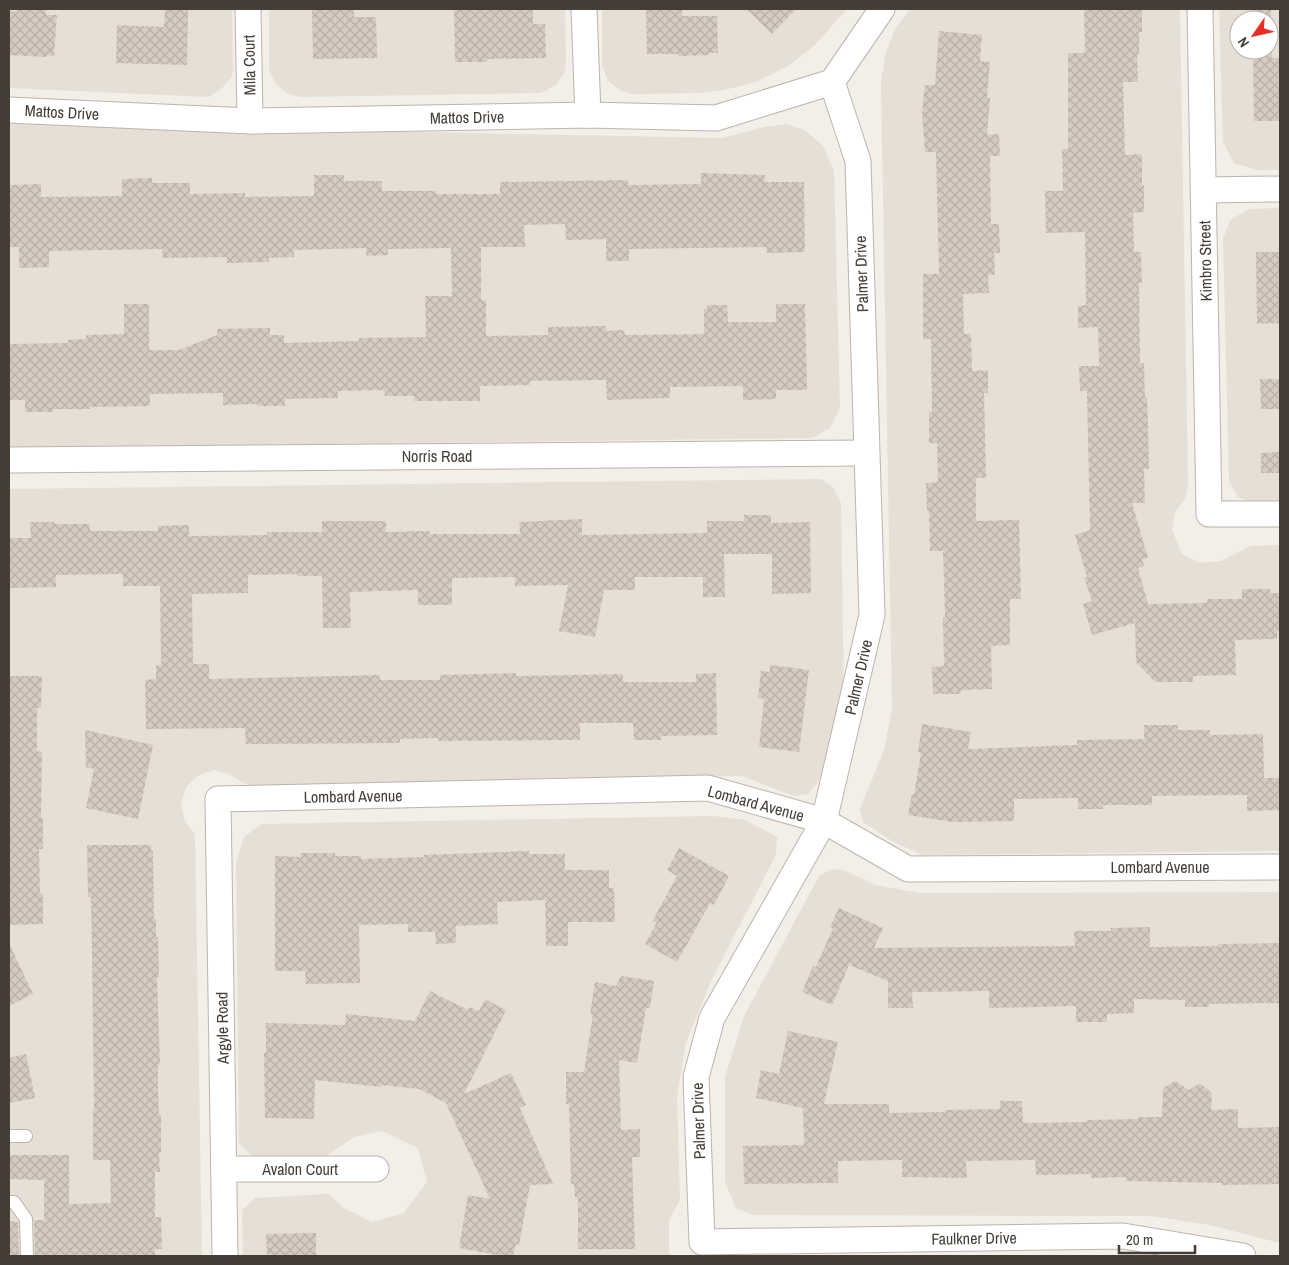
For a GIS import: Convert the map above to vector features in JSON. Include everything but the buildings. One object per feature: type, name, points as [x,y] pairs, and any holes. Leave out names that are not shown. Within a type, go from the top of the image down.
[{"type":"street","name":"Mila Court","points":[[248,9],[250,121]]},
{"type":"street","points":[[584,9],[588,115]]},
{"type":"street","points":[[832,82],[882,9]]},
{"type":"street","name":"Kimbro Street","points":[[1200,9],[1209,514],[1280,514]]},
{"type":"street","name":"Mattos Drive","points":[[9,110],[250,121],[588,115],[716,118],[832,82]]},
{"type":"street","name":"Palmer Drive","points":[[702,1242],[696,1077],[712,1018],[824,821],[872,614],[858,161],[832,82]]},
{"type":"street","points":[[1204,190],[1280,189]]},
{"type":"street","name":"Norris Road","points":[[9,460],[866,453]]},
{"type":"street","name":"Lombard Avenue","points":[[218,799],[708,788],[824,821],[908,869],[1280,867]]},
{"type":"street","name":"Argyle Road","points":[[218,799],[224,1256]]},
{"type":"street","name":"Avalon Court","points":[[224,1169],[376,1169]]},
{"type":"street","name":"Faulkner Drive","points":[[702,1242],[1123,1236],[1244,1256]]},
{"type":"lane","points":[[9,1136],[26,1136]]},
{"type":"lane","points":[[9,1202],[14,1202],[26,1219],[27,1256]]},
{"type":"shaded area","points":[[9,9],[232,9],[232,76],[223,87],[209,97],[9,88]]},
{"type":"shaded area","points":[[269,9],[565,9],[565,72],[556,85],[541,93],[300,97],[287,93],[276,84],[269,70]]},
{"type":"shaded area","points":[[602,9],[847,9],[815,45],[788,66],[756,82],[724,90],[698,93],[631,94],[620,90],[608,81],[602,65]]},
{"type":"shaded area","points":[[910,9],[1180,9],[1188,484],[1185,499],[1175,512],[1172,530],[1182,554],[1200,563],[1221,561],[1251,546],[1280,545],[1280,851],[922,855],[892,841],[863,822],[860,809],[884,750],[892,709],[881,83],[885,56],[895,29]]},
{"type":"shaded area","points":[[1219,9],[1280,9],[1280,170],[1258,170],[1234,163],[1223,142]]},
{"type":"shaded area","points":[[9,124],[722,138],[764,127],[786,124],[805,130],[823,146],[834,170],[840,408],[830,428],[813,438],[9,448]]},
{"type":"shaded area","points":[[1280,208],[1280,507],[1264,507],[1238,497],[1229,480],[1223,239],[1230,220],[1249,209]]},
{"type":"shaded area","points":[[821,479],[833,487],[841,503],[844,703],[839,739],[817,783],[808,794],[794,796],[742,776],[259,786],[245,784],[229,774],[214,770],[199,775],[186,787],[181,805],[185,821],[195,834],[202,1256],[9,1256],[9,489]]},
{"type":"shaded area","points":[[713,816],[745,820],[777,837],[776,855],[711,981],[686,1042],[677,1097],[680,1200],[669,1220],[669,1253],[672,1256],[243,1256],[242,1210],[255,1198],[328,1194],[344,1208],[372,1222],[404,1213],[427,1182],[418,1148],[382,1131],[354,1137],[326,1156],[254,1159],[239,1143],[236,862],[244,837],[262,824]]},
{"type":"shaded area","points":[[832,869],[846,871],[875,885],[920,893],[1280,892],[1280,1243],[1210,1225],[1150,1216],[753,1215],[736,1208],[725,1182],[725,1077],[744,1016],[819,876]]}]
